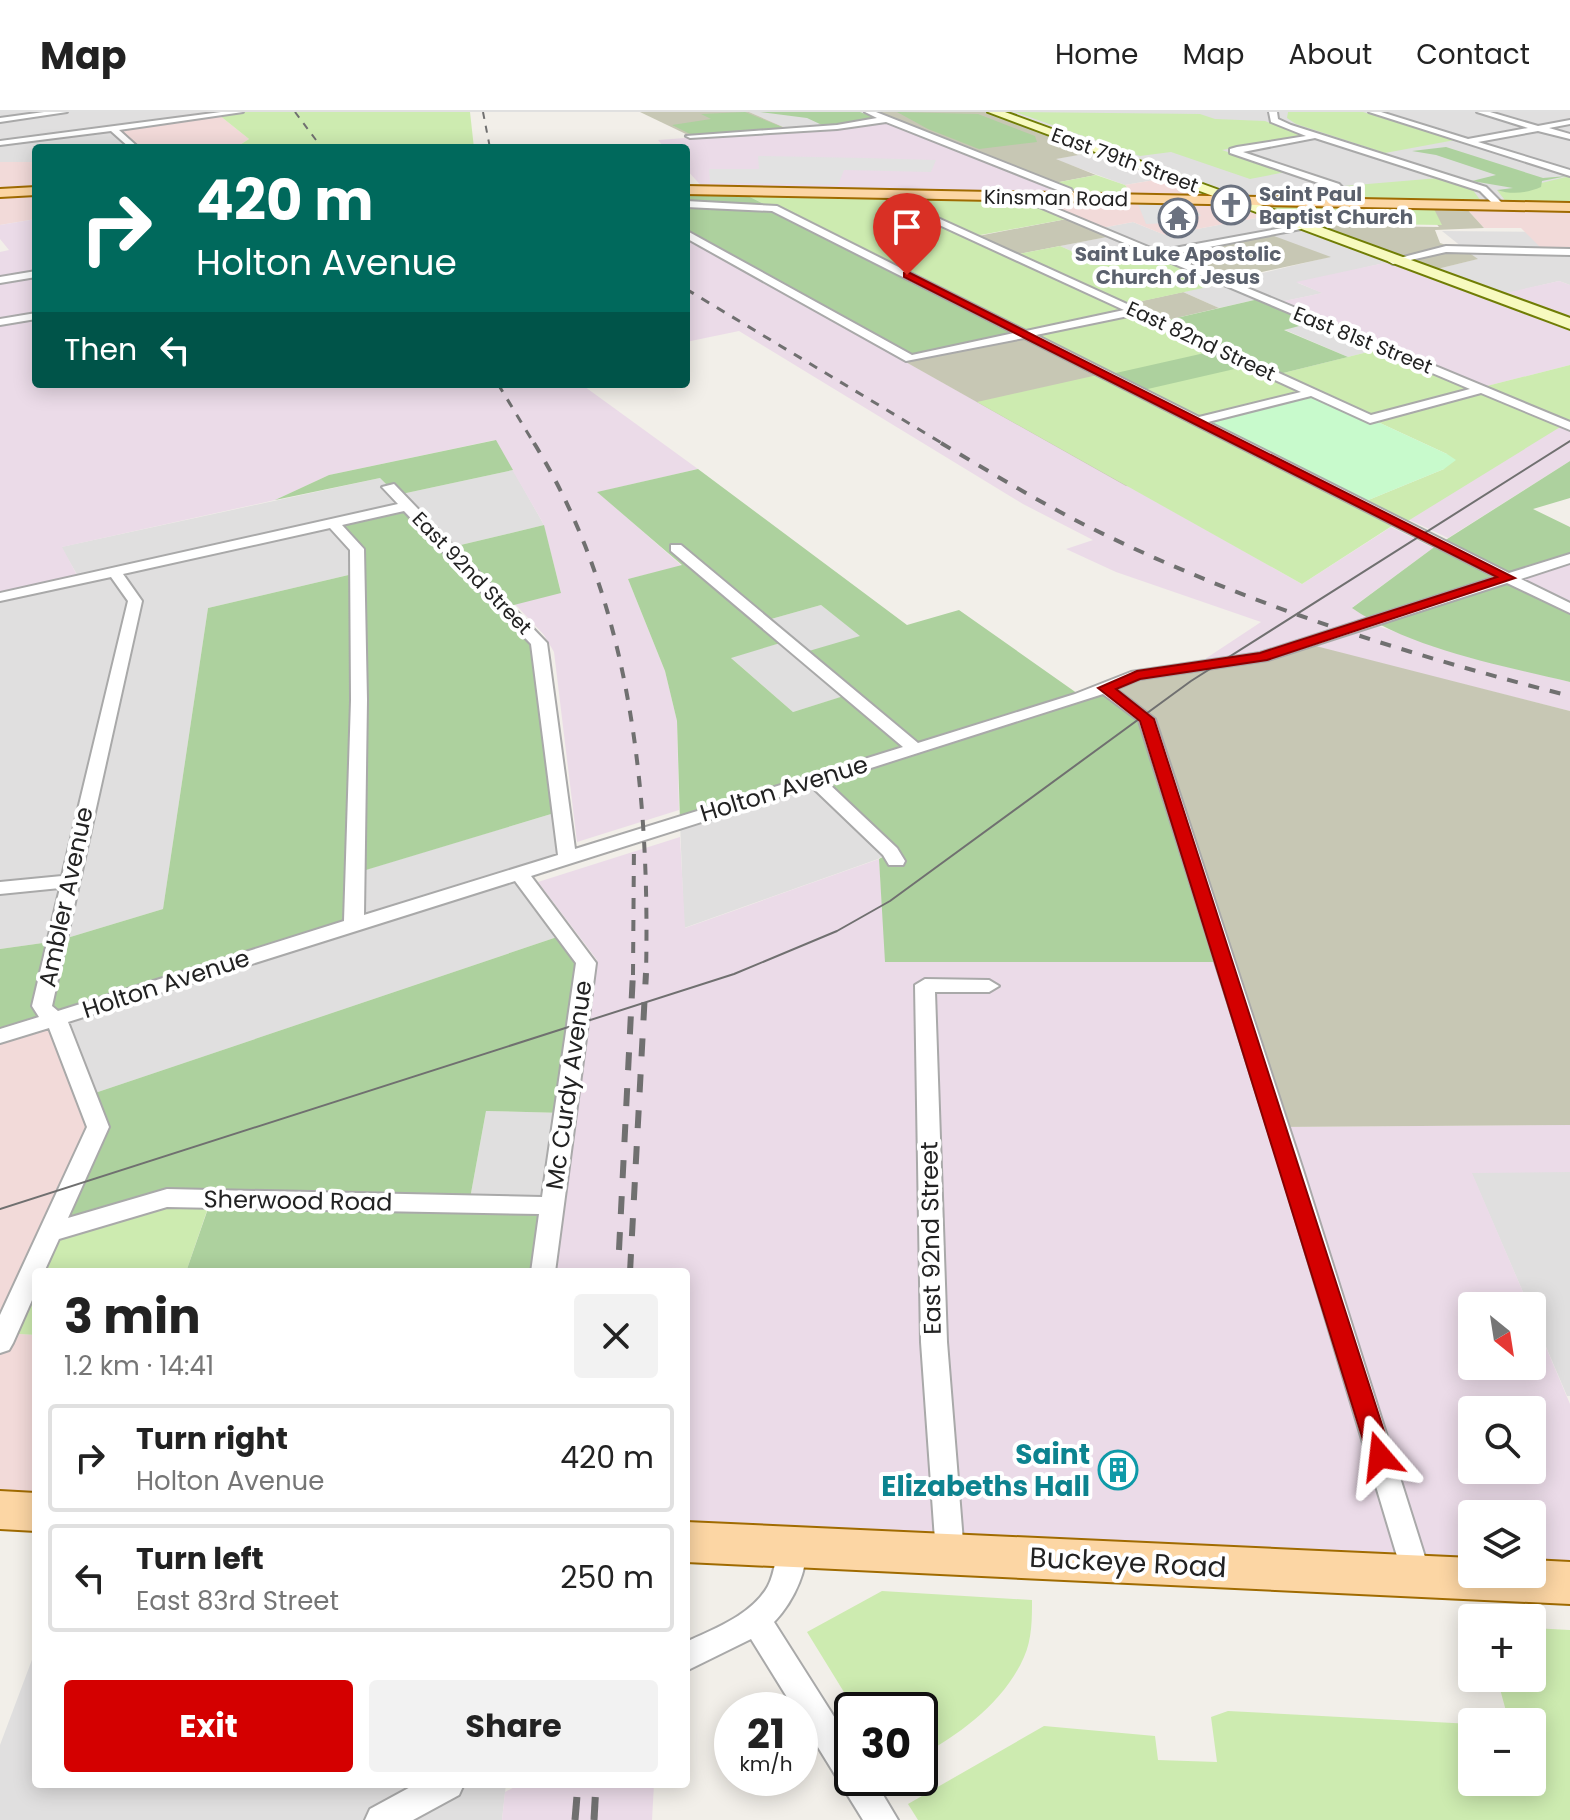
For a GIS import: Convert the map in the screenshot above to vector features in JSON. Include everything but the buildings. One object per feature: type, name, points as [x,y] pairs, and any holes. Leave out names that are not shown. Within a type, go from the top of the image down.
[{"type":"main road","name":"East 79th Street","points":[[994,112],[1393,261],[1566,320]]},
{"type":"main road","name":"Kinsman Road","points":[[690,190],[1570,207]]},
{"type":"main road","points":[[0,193],[32,191]]},
{"type":"main road","points":[[0,1510],[32,1512]]},
{"type":"main road","name":"Buckeye Road","points":[[690,1542],[1570,1583]]},
{"type":"street","points":[[0,120],[63,112]]},
{"type":"street","points":[[0,143],[239,112]]},
{"type":"street","points":[[869,112],[1068,191],[1072,198]]},
{"type":"street","points":[[1273,112],[1274,120],[1281,125],[1483,189],[1500,206]]},
{"type":"street","points":[[1373,112],[1470,141],[1570,122]]},
{"type":"street","points":[[1481,112],[1570,137]]},
{"type":"street","points":[[690,136],[837,127],[887,119]]},
{"type":"street","points":[[113,129],[130,144]]},
{"type":"street","points":[[1317,136],[1233,151],[1336,186],[1352,203]]},
{"type":"street","points":[[1470,141],[1471,144],[1570,173]]},
{"type":"street","points":[[1555,169],[1570,166]]},
{"type":"street","name":"East 82nd Street","points":[[911,195],[914,210],[1370,419],[1483,389]]},
{"type":"street","name":"East 81st Street","points":[[1023,198],[1570,426]]},
{"type":"street","points":[[690,204],[774,208],[1570,609]]},
{"type":"street","points":[[1157,254],[1301,226]]},
{"type":"street","points":[[690,236],[910,359],[1135,311]]},
{"type":"street","points":[[1393,261],[1446,249],[1570,252]]},
{"type":"street","points":[[0,280],[32,275]]},
{"type":"street","points":[[0,322],[32,317]]},
{"type":"street","points":[[1198,421],[1313,392]]},
{"type":"street","name":"East 92nd Street","points":[[389,487],[539,643],[567,857]]},
{"type":"street","points":[[0,597],[408,506]]},
{"type":"street","points":[[333,523],[357,549],[359,714],[354,924]]},
{"type":"street","points":[[676,548],[915,749]]},
{"type":"street","name":"Holton Avenue","points":[[0,1036],[915,749],[1137,675],[1262,657],[1570,558]]},
{"type":"street","name":"Ambler Avenue","points":[[33,1268],[98,1127],[56,1019],[42,1006],[135,601],[114,571]]},
{"type":"street","points":[[1105,688],[1147,719],[1292,1170],[1417,1576]]},
{"type":"street","points":[[815,780],[896,861]]},
{"type":"street","name":"Mc Curdy Avenue","points":[[518,872],[586,963],[544,1268]]},
{"type":"street","points":[[0,888],[71,881]]},
{"type":"street","name":"East 92nd Street","points":[[950,1554],[934,1342],[925,985],[989,986]]},
{"type":"street","name":"Sherwood Road","points":[[49,1233],[167,1198],[552,1206]]},
{"type":"street","name":"Ambler Avenue","points":[[0,1343],[32,1271]]},
{"type":"street","points":[[690,1655],[756,1620],[775,1602],[785,1581],[792,1547]]},
{"type":"street","points":[[756,1620],[834,1744]]},
{"type":"street","points":[[381,1820],[441,1788]]},
{"type":"street","points":[[867,1796],[882,1820]]},
{"type":"shaded area","points":[[0,112],[239,112],[147,144],[32,144],[32,162],[0,162]]},
{"type":"shaded area","points":[[640,112],[749,112],[790,130],[690,136]]},
{"type":"shaded area","points":[[749,112],[869,112],[887,119],[790,130]]},
{"type":"shaded area","points":[[869,112],[994,112],[1101,151],[1056,159],[1096,175],[1049,184]]},
{"type":"shaded area","points":[[994,112],[1570,112],[1570,207],[1236,201],[1172,177],[1125,185],[1054,159],[1099,151]]},
{"type":"shaded area","points":[[219,115],[249,139],[241,144],[130,144],[113,129]]},
{"type":"shaded area","points":[[887,119],[1068,191],[1072,198],[705,190],[690,173],[690,144],[662,144],[658,140],[837,127]]},
{"type":"shaded area","points":[[758,156],[936,160],[931,172],[844,170],[838,185],[710,183],[709,169],[759,169]]},
{"type":"shaded area","points":[[0,162],[32,162],[32,220],[0,225]]},
{"type":"shaded area","points":[[1172,177],[1272,215],[1165,235],[1133,222],[1096,229],[1023,198],[1135,198],[1125,185]]},
{"type":"shaded area","points":[[1138,204],[1192,204],[1201,216],[1162,214],[1168,223],[1146,224]]},
{"type":"shaded area","points":[[1420,204],[1463,205],[1484,228],[1435,230],[1440,243],[1468,252],[1478,259],[1425,272],[1297,225],[1439,227]]},
{"type":"shaded area","points":[[1463,205],[1570,207],[1570,252],[1544,251],[1521,228],[1484,228]]},
{"type":"shaded area","points":[[1272,215],[1393,261],[1298,283],[1323,293],[1275,303],[1263,298],[1219,308],[1183,292],[1329,257],[1157,254],[1148,250],[1094,261],[1060,246],[1111,236],[1096,229],[1133,222],[1165,235]]},
{"type":"shaded area","points":[[1072,218],[1112,236],[1013,255],[973,237]]},
{"type":"shaded area","points":[[32,220],[32,388],[587,388],[698,469],[598,492],[682,566],[628,579],[665,671],[677,721],[679,810],[577,842],[554,652],[544,635],[515,604],[561,592],[543,523],[495,440],[329,475],[275,500],[62,547],[79,579],[0,597],[0,252],[9,250],[0,239],[0,225]]},
{"type":"shaded area","points":[[1442,231],[1570,232],[1570,285],[1559,281],[1492,297],[1425,272],[1477,259]]},
{"type":"shaded area","points":[[1266,233],[1331,257],[1221,281],[1157,254]]},
{"type":"shaded area","points":[[690,239],[1302,584],[1391,527],[1433,548],[1353,607],[1374,616],[1255,655],[1202,661],[1261,622],[1116,572],[1066,549],[1093,540],[1023,504],[739,331],[690,341]]},
{"type":"shaded area","points":[[1393,261],[1492,296],[1559,281],[1570,285],[1570,317],[1559,319],[1570,324],[1570,365],[1479,388],[1275,303],[1322,293],[1296,282]]},
{"type":"shaded area","points":[[1183,292],[1219,308],[1159,322],[1123,305]]},
{"type":"shaded area","points":[[1318,321],[1384,348],[1348,357],[1283,329]]},
{"type":"shaded area","points":[[1026,335],[1361,503],[1126,486],[904,361]]},
{"type":"shaded area","points":[[1560,425],[1570,429],[1570,461],[1448,538],[1408,519]]},
{"type":"shaded area","points":[[513,470],[544,525],[448,548],[357,549],[357,573],[208,608],[163,909],[57,941],[0,949],[0,597],[79,578],[61,547],[380,478],[397,495]]},
{"type":"shaded area","points":[[1570,558],[1570,609],[1515,581]]},
{"type":"shaded area","points":[[821,605],[861,636],[851,694],[793,712],[730,657],[787,641],[764,621]]},
{"type":"shaded area","points":[[1378,626],[1464,655],[1570,682],[1570,711],[1350,656],[1252,664]]},
{"type":"shaded area","points":[[1304,643],[1570,711],[1570,1125],[1277,1127],[1224,962],[1105,688],[1128,678],[1253,659]]},
{"type":"shaded area","points":[[815,780],[891,852],[684,928],[680,821]]},
{"type":"shaded area","points":[[561,811],[567,857],[519,872],[566,934],[86,1096],[56,1019],[355,873]]},
{"type":"shaded area","points":[[680,837],[685,928],[879,859],[886,962],[1224,962],[1277,1127],[1570,1125],[1570,1172],[1472,1173],[1523,1292],[1458,1292],[1458,1380],[1546,1380],[1546,1347],[1570,1404],[1570,1583],[1546,1582],[1546,1500],[1458,1500],[1458,1578],[690,1542],[690,1268],[557,1268],[597,960],[538,882]]},
{"type":"shaded area","points":[[56,1019],[98,1127],[5,1333],[32,1335],[32,1512],[0,1510],[0,1036]]},
{"type":"shaded area","points":[[486,1111],[564,1113],[552,1206],[469,1204]]},
{"type":"shaded area","points":[[1471,1172],[1570,1172],[1570,1396],[1567,1396],[1546,1347],[1546,1292],[1523,1292]]},
{"type":"shaded area","points":[[32,1660],[32,1788],[506,1788],[502,1820],[0,1820],[0,1745]]},
{"type":"shaded area","points":[[512,1788],[654,1788],[652,1820],[502,1820],[505,1792]]},
{"type":"green space","points":[[239,112],[470,112],[474,144],[241,144],[249,139],[219,115]]},
{"type":"green space","points":[[745,112],[787,129],[692,135],[672,125],[711,119],[701,114]]},
{"type":"green space","points":[[760,112],[860,112],[881,120],[822,125],[807,118]]},
{"type":"green space","points":[[897,112],[978,114],[1035,136],[1037,142],[979,149],[928,129]]},
{"type":"green space","points":[[1015,112],[1200,114],[1215,119],[1265,121],[1302,136],[1222,150],[1286,172],[1250,179],[1171,152],[1140,156]]},
{"type":"green space","points":[[1288,112],[1363,112],[1455,140],[1385,153],[1296,124],[1287,118]]},
{"type":"green space","points":[[1446,147],[1543,178],[1567,176],[1542,181],[1541,187],[1530,191],[1508,192],[1497,190],[1513,188],[1472,181],[1496,175],[1436,155],[1412,151]]},
{"type":"green space","points":[[1096,175],[1125,185],[1136,199],[1072,198],[1068,191],[1049,184]]},
{"type":"green space","points":[[1570,176],[1570,203],[1507,203],[1497,190],[1505,192]]},
{"type":"green space","points":[[1439,178],[1472,189],[1481,201],[1358,200],[1344,186]]},
{"type":"green space","points":[[690,190],[738,191],[1026,335],[904,361],[690,239]]},
{"type":"green space","points":[[738,191],[1023,198],[1072,218],[975,236],[1013,255],[1060,246],[1094,261],[1148,250],[1226,283],[1124,305],[1275,375],[1384,348],[1479,388],[1570,365],[1570,421],[1403,524],[1398,522],[1302,584],[977,402],[1102,374]],"holes":[[[1313,392],[1447,454],[1444,469],[1361,503]]]},
{"type":"green space","points":[[1268,208],[1434,209],[1442,225],[1311,223]]},
{"type":"green space","points":[[1263,298],[1318,321],[1284,330],[1348,357],[1275,375],[1252,365],[1139,391],[1107,375],[1218,350],[1159,322]]},
{"type":"green space","points":[[1313,392],[1456,460],[1444,469],[1361,503],[1198,421]]},
{"type":"green space","points":[[496,440],[513,470],[397,495],[380,478],[275,500],[329,475]]},
{"type":"green space","points":[[1570,461],[1570,498],[1533,509],[1570,527],[1570,558],[1510,577],[1570,609],[1570,682],[1428,645],[1375,622],[1352,608],[1433,548]]},
{"type":"green space","points":[[698,469],[907,625],[959,610],[1081,696],[1105,688],[1145,717],[1224,962],[885,962],[879,859],[890,853],[815,780],[680,821],[677,721],[665,671],[628,579],[682,565],[597,492]],"holes":[[[821,605],[860,636],[802,653],[850,694],[793,712],[731,658],[787,641],[764,621]]]},
{"type":"green space","points":[[408,506],[448,548],[544,525],[561,593],[506,607],[539,643],[561,811],[356,873],[354,924],[0,1036],[0,949],[57,941],[163,909],[208,608],[357,573],[357,549],[333,523]]},
{"type":"green space","points":[[566,934],[585,959],[564,1113],[486,1111],[469,1204],[552,1206],[544,1268],[187,1268],[211,1200],[167,1198],[49,1233],[98,1127],[86,1096]]},
{"type":"green space","points":[[211,1199],[187,1268],[33,1268],[49,1233],[153,1200]]},
{"type":"green space","points":[[32,1271],[32,1335],[4,1333]]},
{"type":"green space","points":[[882,1591],[1032,1600],[1027,1650],[1016,1673],[980,1715],[938,1745],[938,1692],[844,1692],[807,1632]]},
{"type":"green space","points":[[1546,1629],[1570,1630],[1570,1820],[918,1820],[908,1804],[922,1796],[938,1796],[938,1787],[1044,1726],[1155,1736],[1158,1760],[1217,1762],[1211,1717],[1228,1711],[1458,1723],[1458,1796],[1546,1796],[1546,1708],[1505,1708],[1501,1692],[1546,1692]]},
{"type":"tram line","points":[[0,1209],[734,974],[837,931],[890,901],[1191,681],[1570,441]]},
{"type":"railway","points":[[295,112],[319,144]]},
{"type":"railway","points":[[483,112],[489,144]]},
{"type":"railway","points":[[690,291],[945,445]]},
{"type":"railway","points":[[500,388],[535,445]]},
{"type":"railway","points":[[534,443],[567,503],[593,567],[613,632],[628,700],[644,837],[646,973]]},
{"type":"railway","points":[[941,443],[1070,517],[1206,580],[1386,644],[1570,696]]},
{"type":"railway","points":[[633,975],[634,843]]},
{"type":"railway","points":[[619,1250],[633,973]]},
{"type":"railway","points":[[630,1268],[646,973]]},
{"type":"railway","points":[[575,1820],[578,1788]]},
{"type":"railway","points":[[594,1820],[596,1788]]},
{"type":"place","name":"Saint Paul Baptist Church","points":[[1231,205]]},
{"type":"place","name":"Saint Luke Apostolic Church of Jesus","points":[[1178,218]]},
{"type":"place","name":"Saint Elizabeths Hall","points":[[1118,1470]]},
{"type":"route","points":[[907,275],[1508,578],[1262,657],[1137,675],[1105,688],[1147,719],[1380,1456]]}]
